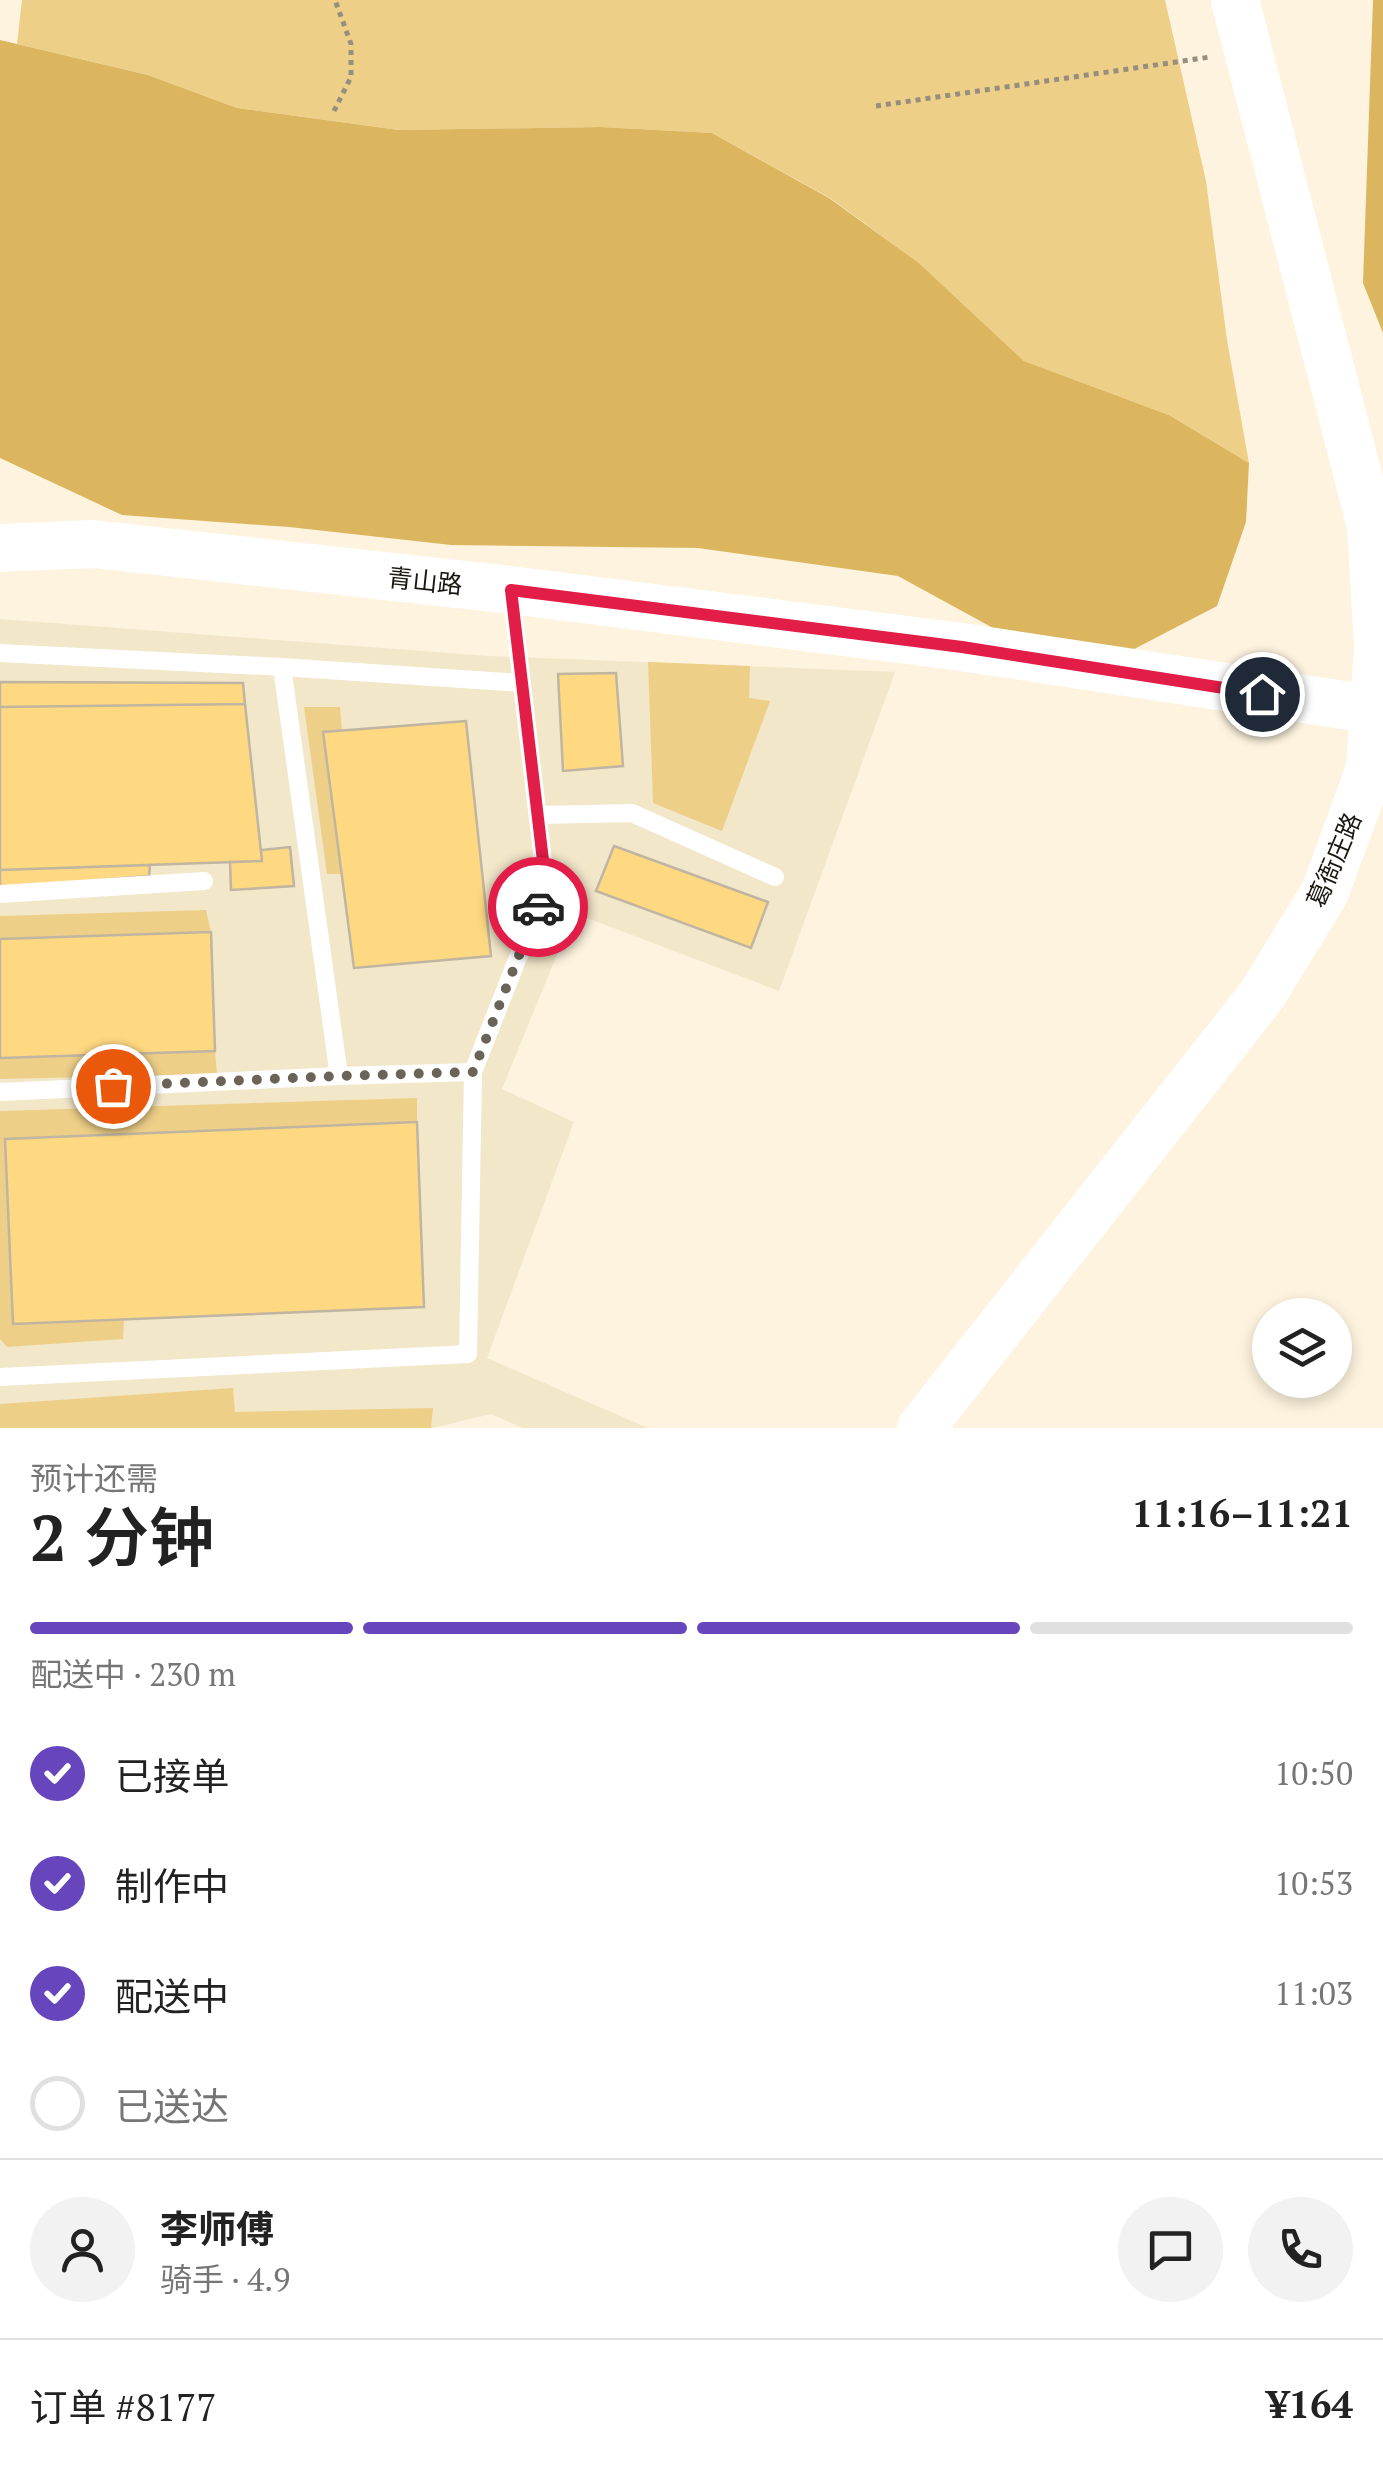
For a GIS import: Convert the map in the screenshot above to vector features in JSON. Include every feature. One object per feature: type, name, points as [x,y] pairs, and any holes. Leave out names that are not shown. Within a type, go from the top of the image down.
[{"type":"street","name":"葛衙庄路","points":[[921,1428],[1262,995],[1326,892],[1370,770],[1379,712],[1371,526],[1235,0]]},
{"type":"street","name":"青山路","points":[[0,548],[93,544],[511,590],[962,647],[1379,712]]},
{"type":"lane","points":[[0,1376],[468,1354],[473,1072],[546,886],[511,590]]},
{"type":"lane","points":[[0,654],[282,666],[522,682]]},
{"type":"lane","points":[[282,666],[339,1076]]},
{"type":"lane","points":[[538,815],[632,813],[775,877]]},
{"type":"lane","points":[[0,894],[204,880]]},
{"type":"lane","points":[[0,1092],[473,1072]]},
{"type":"path","points":[[334,111],[351,77],[352,44],[335,0]]},
{"type":"path","points":[[876,106],[1247,52]]},
{"type":"shaded area","points":[[22,0],[1165,0],[1206,181],[1227,340],[1249,463],[1169,415],[1024,361],[919,263],[830,198],[712,133],[601,127],[399,130],[237,108],[148,75],[17,44]]},
{"type":"shaded area","points":[[1373,0],[1383,0],[1383,333],[1363,283]]},
{"type":"shaded area","points":[[0,40],[148,75],[237,108],[399,130],[601,127],[712,133],[829,198],[919,263],[1024,361],[1169,415],[1249,463],[1246,522],[1217,606],[1113,660],[1015,640],[898,576],[698,548],[451,545],[289,527],[122,515],[0,458]]},
{"type":"shaded area","points":[[0,619],[488,656],[895,672],[779,991],[574,913],[502,1089],[574,1122],[487,1358],[648,1428],[523,1428],[491,1414],[433,1428],[0,1428]]},
{"type":"shaded area","points":[[648,662],[750,666],[749,698],[770,701],[722,831],[653,803]]},
{"type":"shaded area","points":[[304,707],[340,707],[342,731],[323,733],[341,874],[327,874]]},
{"type":"shaded area","points":[[206,910],[211,932],[0,939],[0,916]]},
{"type":"shaded area","points":[[215,1051],[217,1074],[0,1079],[0,1055],[1,1058]]},
{"type":"shaded area","points":[[417,1098],[417,1122],[124,1319],[123,1339],[7,1347],[0,1339],[0,1111]]},
{"type":"shaded area","points":[[233,1388],[235,1412],[433,1408],[431,1428],[0,1428],[0,1404]]},
{"type":"building","points":[[616,673],[623,766],[563,771],[558,674]]},
{"type":"building","points":[[0,682],[243,683],[245,704],[0,707]]},
{"type":"building","points":[[245,704],[262,861],[0,870],[0,707]]},
{"type":"building","points":[[466,721],[491,956],[354,968],[323,732]]},
{"type":"building","points":[[614,846],[768,902],[751,948],[596,891]]},
{"type":"building","points":[[290,847],[294,886],[231,890],[230,862],[262,861],[261,850]]},
{"type":"building","points":[[150,865],[149,876],[0,888],[0,870]]},
{"type":"building","points":[[211,932],[215,1051],[0,1058],[0,939]]},
{"type":"building","points":[[417,1122],[424,1307],[13,1324],[5,1139]]},
{"type":"way so far","points":[[113,1086],[473,1072],[538,907]]},
{"type":"route","points":[[538,907],[546,886],[511,590],[962,647],[1262,694]]}]
